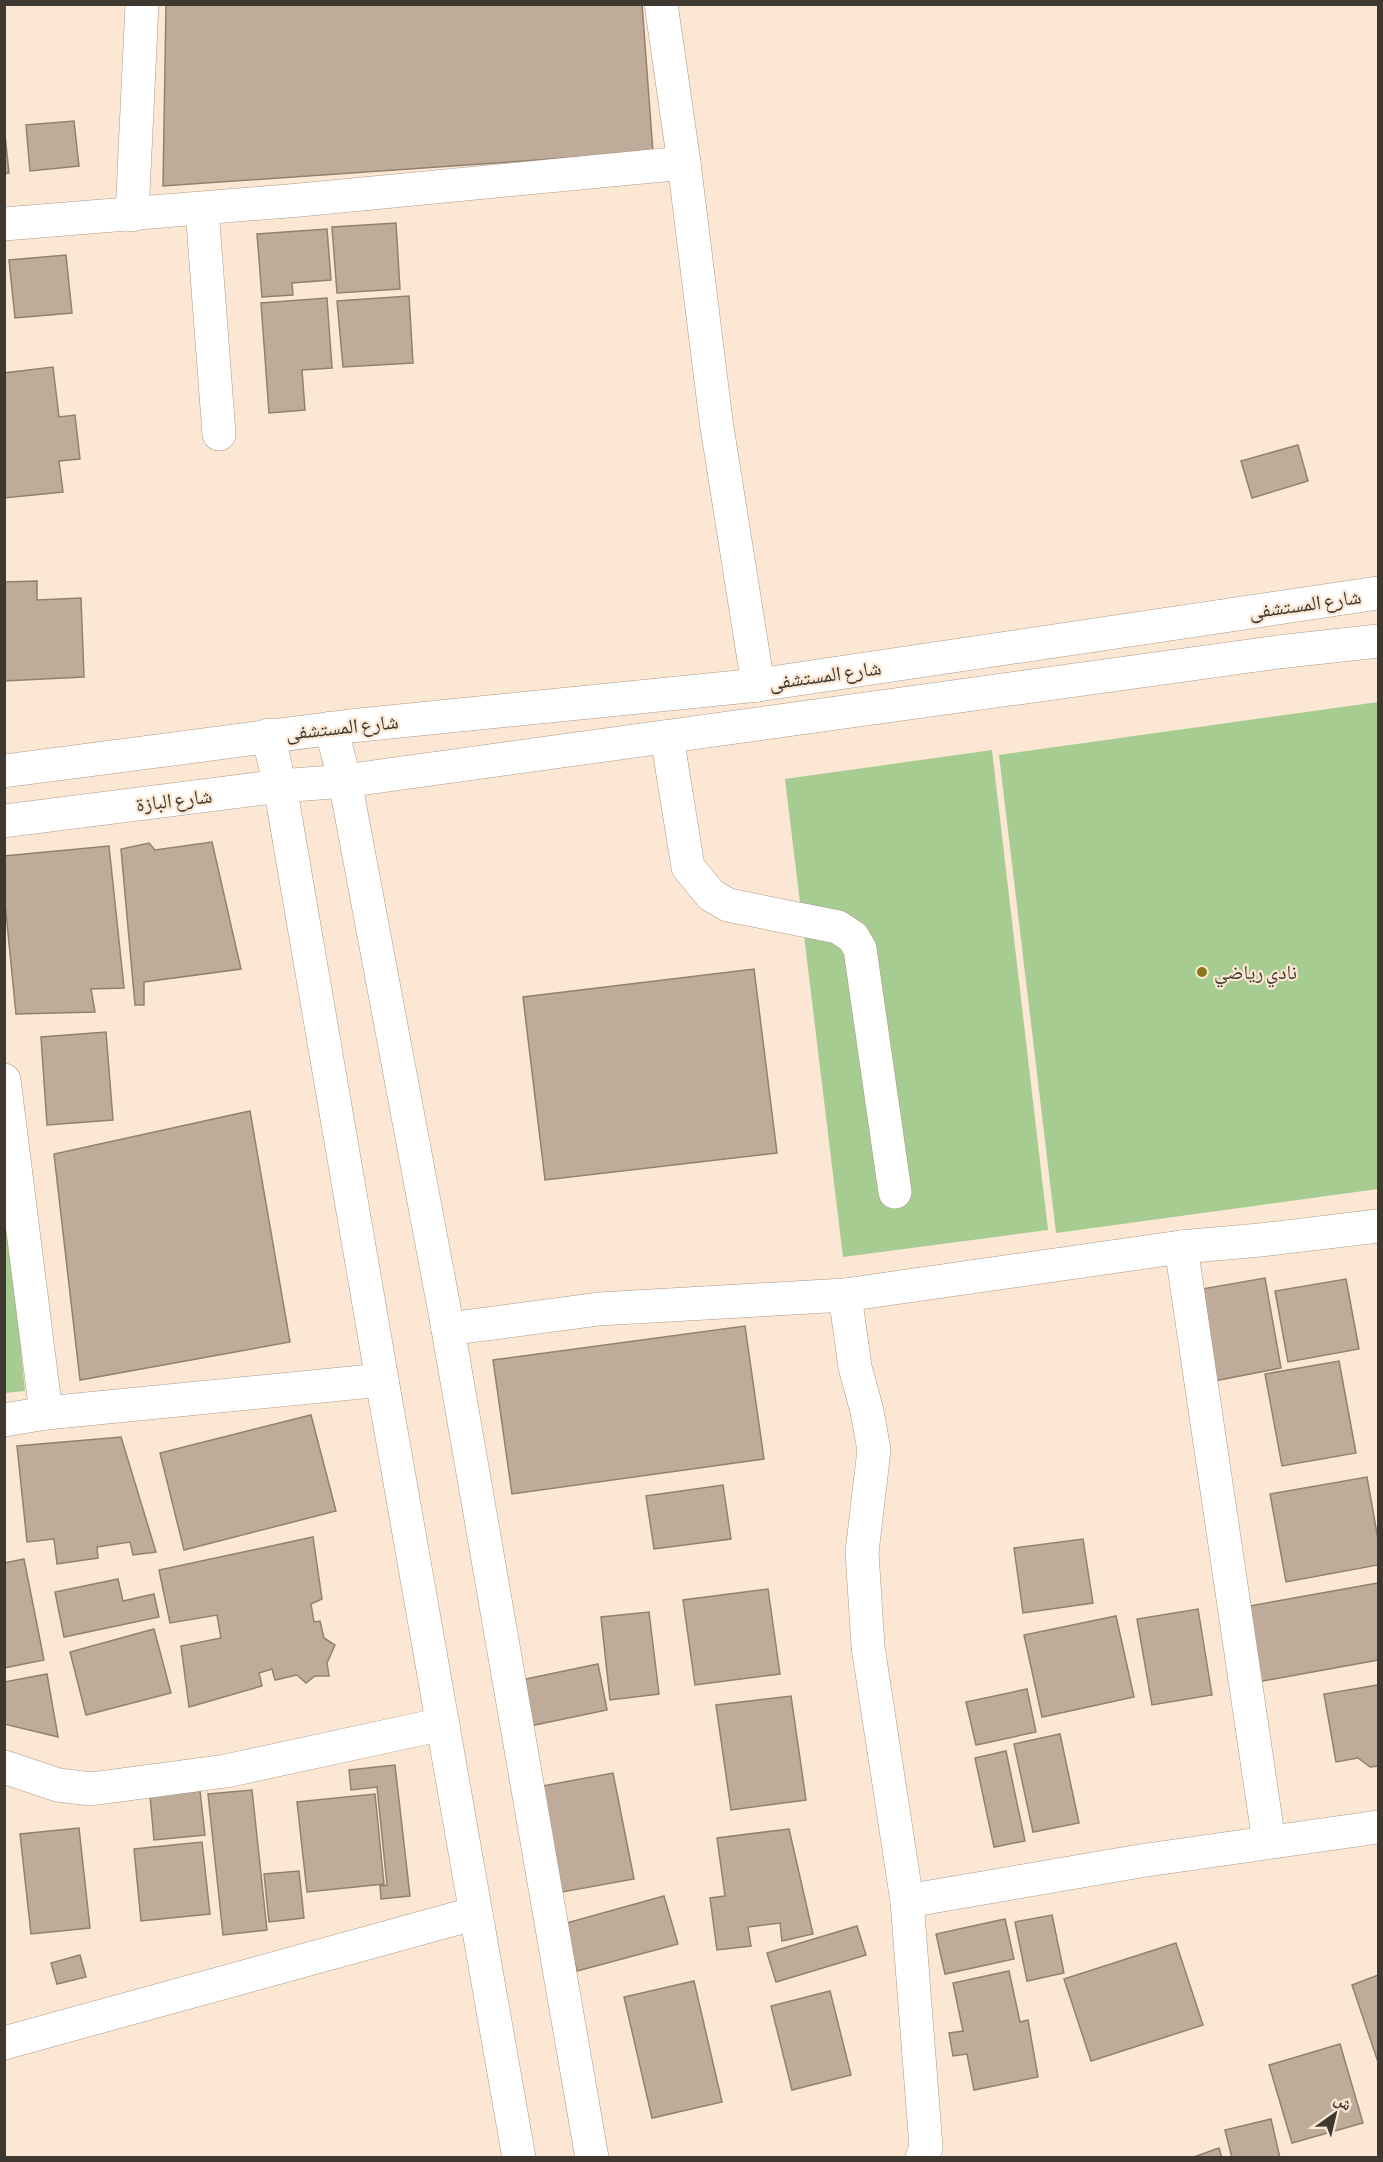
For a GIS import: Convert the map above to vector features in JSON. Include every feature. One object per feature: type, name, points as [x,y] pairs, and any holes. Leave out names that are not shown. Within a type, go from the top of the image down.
[{"type":"street","points":[[132,215],[142,4]]},
{"type":"street","points":[[661,4],[684,163],[716,420],[758,685]]},
{"type":"street","points":[[4,224],[202,209],[684,163]]},
{"type":"street","points":[[202,209],[219,434]]},
{"type":"street","name":"شارع المستشفى","points":[[268,735],[758,685],[1378,593]]},
{"type":"street","name":"شارع المستشفى","points":[[345,782],[1267,653],[1378,641]]},
{"type":"street","points":[[331,728],[345,782],[448,1329],[592,2157]]},
{"type":"street","points":[[4,771],[268,735],[280,786],[519,2157]]},
{"type":"street","points":[[667,737],[688,867],[711,895],[728,905],[838,927],[853,937],[860,949],[895,1192]]},
{"type":"street","name":"شارع البازة","points":[[4,821],[280,786],[345,782]]},
{"type":"street","points":[[4,1080],[9,1146],[46,1413]]},
{"type":"street","points":[[448,1329],[599,1309],[845,1295],[1181,1246],[1260,1240],[1378,1226]]},
{"type":"street","points":[[1181,1246],[1269,1842]]},
{"type":"street","points":[[845,1295],[855,1367],[867,1411],[874,1450],[862,1552],[868,1647],[907,1901],[926,2146],[922,2157]]},
{"type":"street","points":[[4,1420],[46,1413],[382,1380]]},
{"type":"street","points":[[4,1767],[58,1785],[91,1788],[226,1771],[443,1724]]},
{"type":"street","points":[[907,1901],[1140,1860],[1378,1827]]},
{"type":"street","points":[[4,2043],[476,1913]]},
{"type":"green space","name":"نادي رياضي","points":[[1378,702],[1378,1189],[1056,1233],[999,755]]},
{"type":"green space","points":[[992,750],[1048,1230],[843,1257],[785,779]]},
{"type":"green space","points":[[4,1179],[25,1391],[5,1393],[4,1393]]},
{"type":"building","points":[[166,4],[642,4],[653,152],[163,186]]},
{"type":"building","points":[[74,121],[79,166],[30,171],[26,125]]},
{"type":"building","points":[[4,125],[9,173],[4,174]]},
{"type":"building","points":[[396,223],[400,289],[337,293],[332,227]]},
{"type":"building","points":[[327,229],[331,280],[292,283],[293,295],[262,297],[257,234]]},
{"type":"building","points":[[66,255],[72,313],[15,318],[9,260]]},
{"type":"building","points":[[409,296],[413,363],[343,367],[337,301]]},
{"type":"building","points":[[327,298],[332,368],[302,370],[305,410],[269,413],[261,303]]},
{"type":"building","points":[[53,367],[59,417],[75,415],[80,459],[59,461],[63,492],[4,498],[4,373]]},
{"type":"building","points":[[1298,445],[1308,481],[1252,498],[1241,461]]},
{"type":"building","points":[[37,581],[37,600],[81,598],[84,677],[4,681],[4,582]]},
{"type":"building","points":[[212,842],[241,969],[144,982],[144,1005],[135,1005],[121,849],[149,843],[155,850]]},
{"type":"building","points":[[109,846],[124,988],[91,989],[95,1012],[16,1014],[4,893],[4,856]]},
{"type":"building","points":[[754,969],[777,1153],[545,1180],[523,997]]},
{"type":"building","points":[[106,1032],[113,1120],[47,1125],[41,1037]]},
{"type":"building","points":[[250,1111],[290,1342],[80,1380],[54,1154]]},
{"type":"building","points":[[1265,1278],[1281,1368],[1214,1381],[1196,1290]]},
{"type":"building","points":[[1346,1279],[1359,1349],[1288,1362],[1275,1291]]},
{"type":"building","points":[[745,1326],[764,1459],[512,1494],[493,1360]]},
{"type":"building","points":[[1339,1361],[1356,1453],[1282,1466],[1265,1374]]},
{"type":"building","points":[[311,1415],[336,1511],[184,1550],[160,1453]]},
{"type":"building","points":[[121,1437],[156,1552],[133,1555],[130,1542],[97,1547],[98,1558],[57,1564],[54,1539],[27,1542],[17,1446]]},
{"type":"building","points":[[1367,1477],[1378,1539],[1378,1565],[1286,1582],[1270,1494]]},
{"type":"building","points":[[723,1485],[731,1539],[654,1549],[646,1496]]},
{"type":"building","points":[[313,1537],[322,1599],[311,1604],[314,1622],[320,1621],[324,1638],[335,1645],[327,1663],[329,1676],[315,1676],[306,1683],[297,1675],[275,1680],[272,1669],[259,1673],[262,1686],[189,1707],[181,1646],[221,1638],[217,1615],[170,1623],[159,1570]]},
{"type":"building","points":[[1083,1539],[1093,1603],[1023,1613],[1014,1548]]},
{"type":"building","points":[[24,1559],[44,1660],[4,1668],[4,1563]]},
{"type":"building","points":[[118,1579],[123,1601],[154,1594],[159,1617],[64,1637],[55,1592]]},
{"type":"building","points":[[1378,1583],[1378,1660],[1252,1683],[1238,1608]]},
{"type":"building","points":[[768,1589],[780,1674],[695,1685],[683,1600]]},
{"type":"building","points":[[1198,1609],[1212,1695],[1152,1705],[1137,1619]]},
{"type":"building","points":[[649,1612],[659,1694],[610,1700],[601,1617]]},
{"type":"building","points":[[1116,1616],[1134,1697],[1042,1717],[1024,1635]]},
{"type":"building","points":[[154,1629],[171,1693],[86,1715],[70,1652]]},
{"type":"building","points":[[598,1664],[607,1710],[525,1727],[516,1681]]},
{"type":"building","points":[[47,1674],[58,1737],[4,1724],[4,1682]]},
{"type":"building","points":[[1378,1685],[1378,1766],[1370,1767],[1358,1758],[1336,1762],[1324,1694]]},
{"type":"building","points":[[1027,1689],[1036,1732],[976,1745],[966,1702]]},
{"type":"building","points":[[791,1696],[806,1800],[731,1810],[716,1705]]},
{"type":"building","points":[[1060,1734],[1079,1823],[1033,1832],[1014,1744]]},
{"type":"building","points":[[1006,1751],[1025,1841],[994,1847],[975,1758]]},
{"type":"building","points":[[395,1765],[410,1896],[381,1899],[380,1886],[387,1885],[377,1787],[351,1790],[349,1770]]},
{"type":"building","points":[[613,1773],[634,1879],[557,1893],[537,1787]]},
{"type":"building","points":[[252,1790],[267,1930],[223,1935],[208,1794]]},
{"type":"building","points":[[200,1791],[205,1835],[154,1840],[150,1796]]},
{"type":"building","points":[[375,1794],[384,1884],[307,1892],[297,1802]]},
{"type":"building","points":[[79,1828],[90,1928],[31,1934],[20,1834]]},
{"type":"building","points":[[789,1829],[813,1934],[782,1941],[780,1923],[748,1927],[751,1946],[717,1950],[710,1898],[725,1896],[717,1838]]},
{"type":"building","points":[[202,1842],[210,1914],[141,1921],[134,1849]]},
{"type":"building","points":[[299,1871],[304,1918],[269,1922],[264,1874]]},
{"type":"building","points":[[664,1896],[678,1944],[577,1971],[563,1924]]},
{"type":"building","points":[[1052,1915],[1064,1973],[1027,1981],[1015,1922]]},
{"type":"building","points":[[1005,1919],[1014,1959],[945,1974],[936,1934]]},
{"type":"building","points":[[857,1926],[866,1955],[776,1982],[767,1953]]},
{"type":"building","points":[[1176,1943],[1203,2025],[1091,2061],[1064,1979]]},
{"type":"building","points":[[80,1955],[86,1977],[57,1984],[51,1963]]},
{"type":"building","points":[[1009,1971],[1020,2022],[1028,2020],[1038,2077],[974,2090],[967,2054],[953,2056],[949,2033],[963,2031],[953,1983]]},
{"type":"building","points":[[1378,1975],[1378,2062],[1352,1985]]},
{"type":"building","points":[[694,1981],[722,2102],[652,2118],[624,1997]]},
{"type":"building","points":[[830,1991],[851,2075],[792,2090],[771,2006]]},
{"type":"building","points":[[1340,2044],[1363,2123],[1292,2143],[1269,2065]]},
{"type":"building","points":[[1271,2119],[1280,2158],[1232,2158],[1225,2130]]},
{"type":"building","points":[[1219,2148],[1222,2158],[1191,2158]]},
{"type":"place","name":"نادي رياضي","points":[[1202,972]]}]
